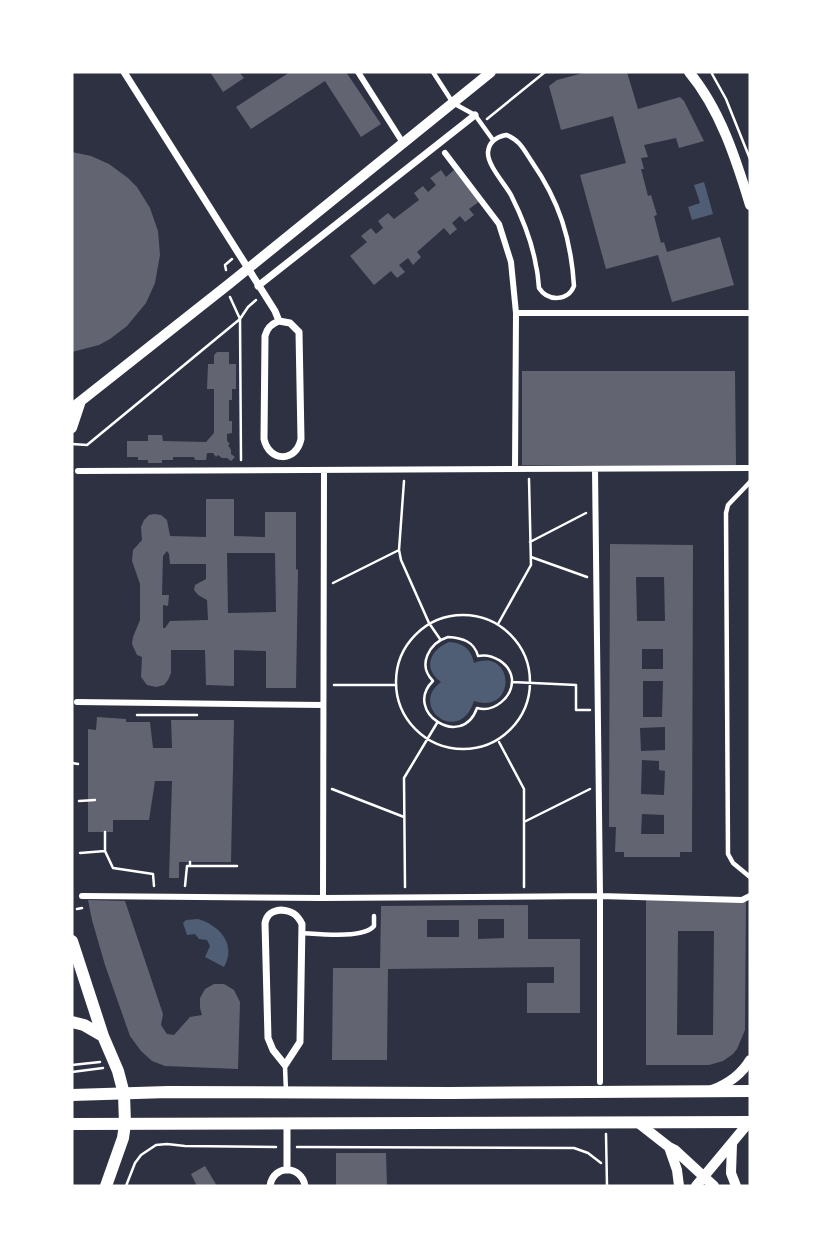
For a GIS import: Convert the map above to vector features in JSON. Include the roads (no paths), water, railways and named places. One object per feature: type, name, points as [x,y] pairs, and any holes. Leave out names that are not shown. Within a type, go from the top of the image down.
[{"type":"main road","points":[[72,941],[103,1036],[118,1071],[125,1099],[125,1124],[121,1146],[105,1185]]},
{"type":"main road","points":[[72,1022],[103,1036]]},
{"type":"main road","points":[[72,1095],[125,1099],[168,1092],[750,1091]]},
{"type":"main road","points":[[72,1124],[750,1122]]},
{"type":"street","points":[[124,72],[279,321]]},
{"type":"street","points":[[358,72],[403,143]]},
{"type":"street","points":[[72,428],[76,404],[491,72]]},
{"type":"street","points":[[689,72],[707,96],[717,116],[750,205]]},
{"type":"street","points":[[258,286],[475,115]]},
{"type":"street","points":[[445,153],[499,224],[511,262],[516,313],[515,469]]},
{"type":"street","points":[[516,313],[750,313]]},
{"type":"street","points":[[279,321],[290,323],[299,332],[301,439],[293,454],[284,456],[268,450],[264,439],[265,336],[271,325],[279,321]]},
{"type":"street","points":[[78,471],[750,468]]},
{"type":"street","points":[[595,469],[600,1082]]},
{"type":"street","points":[[323,898],[324,470]]},
{"type":"street","points":[[77,702],[323,705]]},
{"type":"street","points":[[82,896],[600,896],[742,900],[750,896]]},
{"type":"street","points":[[275,911],[290,911],[302,924],[300,1042],[285,1065],[273,1051],[268,1038],[265,923],[267,917],[275,911]]},
{"type":"street","points":[[702,1092],[734,1079],[750,1060]]},
{"type":"street","points":[[637,1122],[675,1150],[714,1186]]},
{"type":"street","points":[[696,1186],[750,1122]]},
{"type":"street","points":[[287,1124],[287,1170]]},
{"type":"street","points":[[733,1141],[731,1172],[736,1186]]},
{"type":"street","points":[[669,1147],[679,1186]]},
{"type":"street","points":[[270,1186],[276,1173],[287,1170],[301,1175],[305,1186]]},
{"type":"lane","points":[[433,72],[453,103],[475,115],[493,140]]},
{"type":"lane","points":[[506,135],[517,140],[553,196],[569,241],[573,262],[573,290],[564,298],[547,296],[539,288],[533,250],[519,210],[490,163],[488,150],[493,140],[506,135]]},
{"type":"lane","points":[[750,482],[728,505],[726,513],[728,854],[733,863],[750,877]]},
{"type":"lane","points":[[301,933],[367,932],[373,926],[374,916]]},
{"type":"lane","points":[[285,1065],[286,1093]]},
{"type":"water","points":[[704,182],[713,214],[692,220],[688,207],[700,203],[694,185]]},
{"type":"water","points":[[449,642],[466,648],[474,663],[488,661],[497,664],[505,681],[504,691],[498,699],[488,703],[474,701],[467,714],[458,721],[448,722],[433,711],[430,702],[432,692],[441,682],[435,677],[430,665],[433,654]]},
{"type":"water","points":[[198,919],[213,926],[224,937],[228,951],[224,967],[205,957],[210,946],[207,940],[199,939],[195,934],[187,935],[183,923],[186,920]]}]
